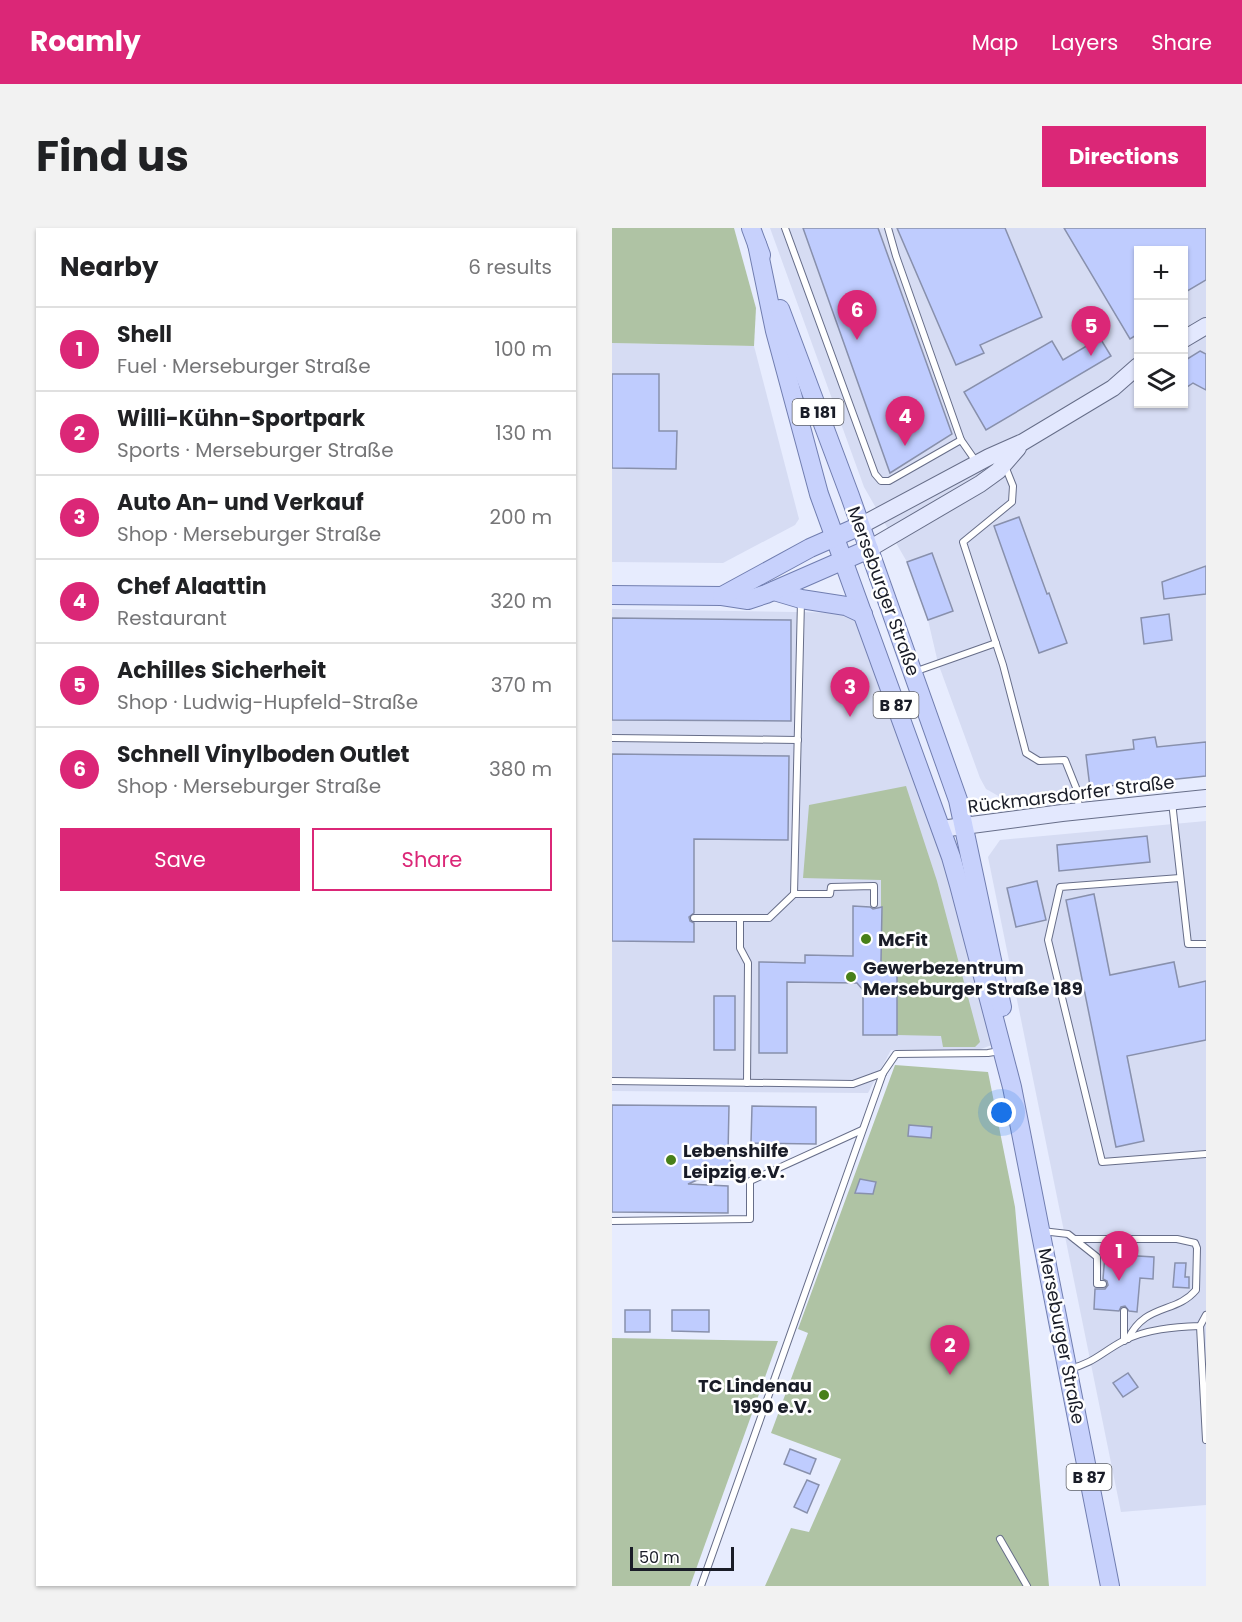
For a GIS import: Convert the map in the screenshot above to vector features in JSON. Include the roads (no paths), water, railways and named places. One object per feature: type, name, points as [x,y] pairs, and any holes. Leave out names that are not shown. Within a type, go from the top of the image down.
[{"type":"main road","name":"Merseburger Straße","points":[[754,236],[958,800],[1003,1014],[1012,1087],[1110,1586]]},
{"type":"main road","name":"Merseburger Straße","points":[[754,236],[775,331],[819,494],[957,877],[1012,1087]]},
{"type":"main road","points":[[1188,337],[1206,326]]},
{"type":"main road","points":[[722,596],[1023,442],[1113,388],[1134,370]]},
{"type":"main road","points":[[612,595],[722,596],[748,600],[774,591],[869,549],[980,484],[1004,464],[1023,442]]},
{"type":"main road","points":[[774,591],[801,599],[836,603],[863,614]]},
{"type":"main road","name":"Rückmarsdorfer Straße","points":[[941,829],[1079,811],[1206,798]]},
{"type":"lane","points":[[785,228],[875,474],[880,481],[889,481],[961,440]]},
{"type":"lane","points":[[888,228],[961,440],[977,464]]},
{"type":"lane","points":[[1004,464],[1013,486],[1012,502],[963,542],[996,643],[1026,753],[1039,761],[1065,760],[1077,790],[1079,811]]},
{"type":"lane","points":[[794,894],[801,599]]},
{"type":"lane","points":[[913,672],[996,643]]},
{"type":"lane","points":[[612,738],[798,740]]},
{"type":"lane","points":[[1172,802],[1188,944],[1206,944]]},
{"type":"lane","points":[[1180,878],[1060,887],[1048,940],[1102,1162],[1206,1154]]},
{"type":"lane","points":[[694,918],[769,918],[794,894],[830,894],[831,887],[874,886],[874,904]]},
{"type":"lane","points":[[740,918],[740,948],[748,963],[747,1083]]},
{"type":"lane","points":[[701,1586],[883,1073],[896,1054],[1001,1051]]},
{"type":"lane","points":[[612,1081],[853,1084],[883,1073]]},
{"type":"lane","points":[[612,1221],[750,1220],[750,1181],[862,1130]]},
{"type":"lane","points":[[1041,1231],[1068,1234],[1097,1257],[1098,1284],[1103,1284]]},
{"type":"lane","points":[[1075,1239],[1164,1238],[1186,1240],[1195,1244],[1197,1248],[1196,1290],[1185,1299],[1139,1322],[1126,1340]]},
{"type":"lane","points":[[1124,1311],[1126,1340]]},
{"type":"lane","points":[[1206,1315],[1200,1326],[1206,1438]]},
{"type":"lane","points":[[1069,1369],[1094,1361],[1126,1340],[1154,1331],[1200,1326]]},
{"type":"lane","points":[[1000,1539],[1027,1586]]},
{"type":"place","name":"Schnell Vinylboden Outlet","points":[[857,340]]},
{"type":"place","name":"Achilles Sicherheit","points":[[1091,356]]},
{"type":"place","name":"Chef Alaattin","points":[[905,446]]},
{"type":"place","name":"Auto An- und Verkauf","points":[[850,717]]},
{"type":"place","name":"McFit","points":[[866,939]]},
{"type":"place","name":"Gewerbezentrum Merseburger Straße 189","points":[[851,977]]},
{"type":"place","name":"Lebenshilfe Leipzig e.V.","points":[[671,1160]]},
{"type":"place","name":"Shell","points":[[1119,1281]]},
{"type":"place","name":"Willi-Kühn-Sportpark","points":[[950,1375]]},
{"type":"place","name":"TC Lindenau 1990 e.V.","points":[[824,1395]]}]
